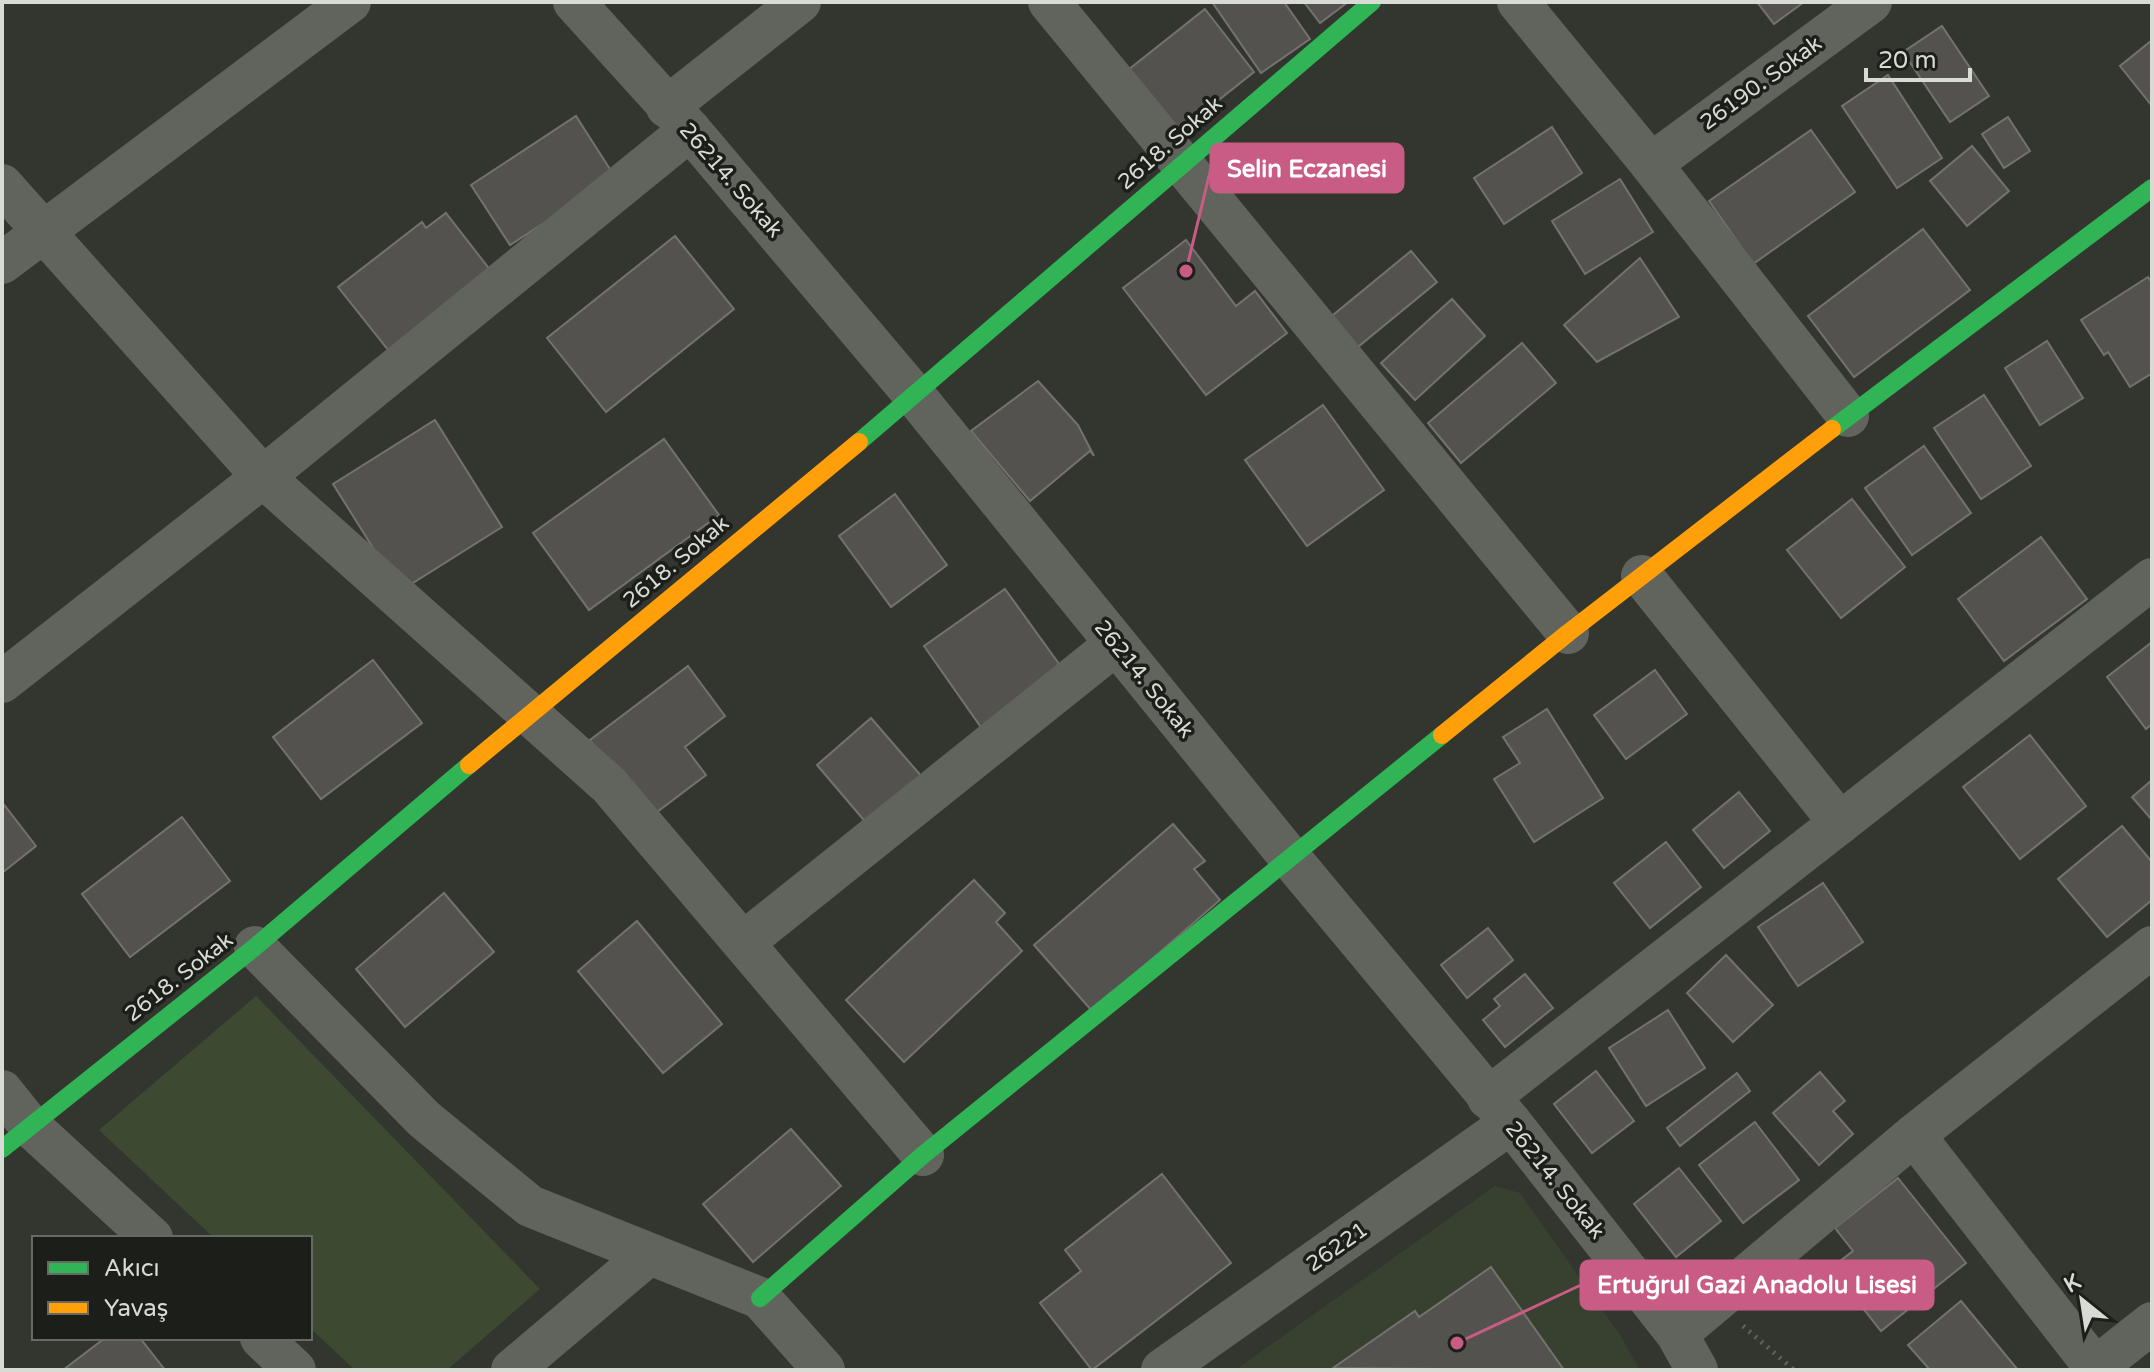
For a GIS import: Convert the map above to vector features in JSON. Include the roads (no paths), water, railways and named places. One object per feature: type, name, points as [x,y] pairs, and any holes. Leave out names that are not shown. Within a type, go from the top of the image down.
[{"type":"street","points":[[2,263],[350,2]]},
{"type":"street","name":"26214. Sokak","points":[[574,2],[679,118],[915,396],[1499,1110],[1687,1352]]},
{"type":"street","points":[[2,682],[263,477],[679,118],[800,2]]},
{"type":"street","points":[[1049,2],[1568,633]]},
{"type":"street","name":"2618. Sokak","points":[[16,1137],[255,947],[528,715],[915,396],[1372,2]]},
{"type":"street","points":[[1518,2],[1651,164],[1848,416]]},
{"type":"street","name":"26190. Sokak","points":[[1651,164],[1871,2]]},
{"type":"street","points":[[2,185],[263,477],[609,785],[923,1155]]},
{"type":"street","points":[[760,1298],[923,1155],[1568,633],[1848,416],[2152,188]]},
{"type":"street","points":[[1642,576],[1840,823]]},
{"type":"street","name":"26221","points":[[1162,1370],[1499,1110],[1840,823],[2152,579]]},
{"type":"street","points":[[744,942],[1116,644]]},
{"type":"street","points":[[255,947],[424,1119],[530,1206],[760,1298],[824,1370]]},
{"type":"street","points":[[1687,1352],[1715,1302],[1914,1135],[2152,947]]},
{"type":"street","points":[[2,1091],[16,1137],[149,1236]]},
{"type":"street","points":[[1914,1135],[2096,1369],[2152,1323]]},
{"type":"street","points":[[512,1370],[648,1255]]},
{"type":"street","points":[[263,1340],[295,1370]]},
{"type":"place","name":"Selin Eczanesi","points":[[1186,271]]},
{"type":"place","name":"Ertuğrul Gazi Anadolu Lisesi","points":[[1457,1343]]}]
